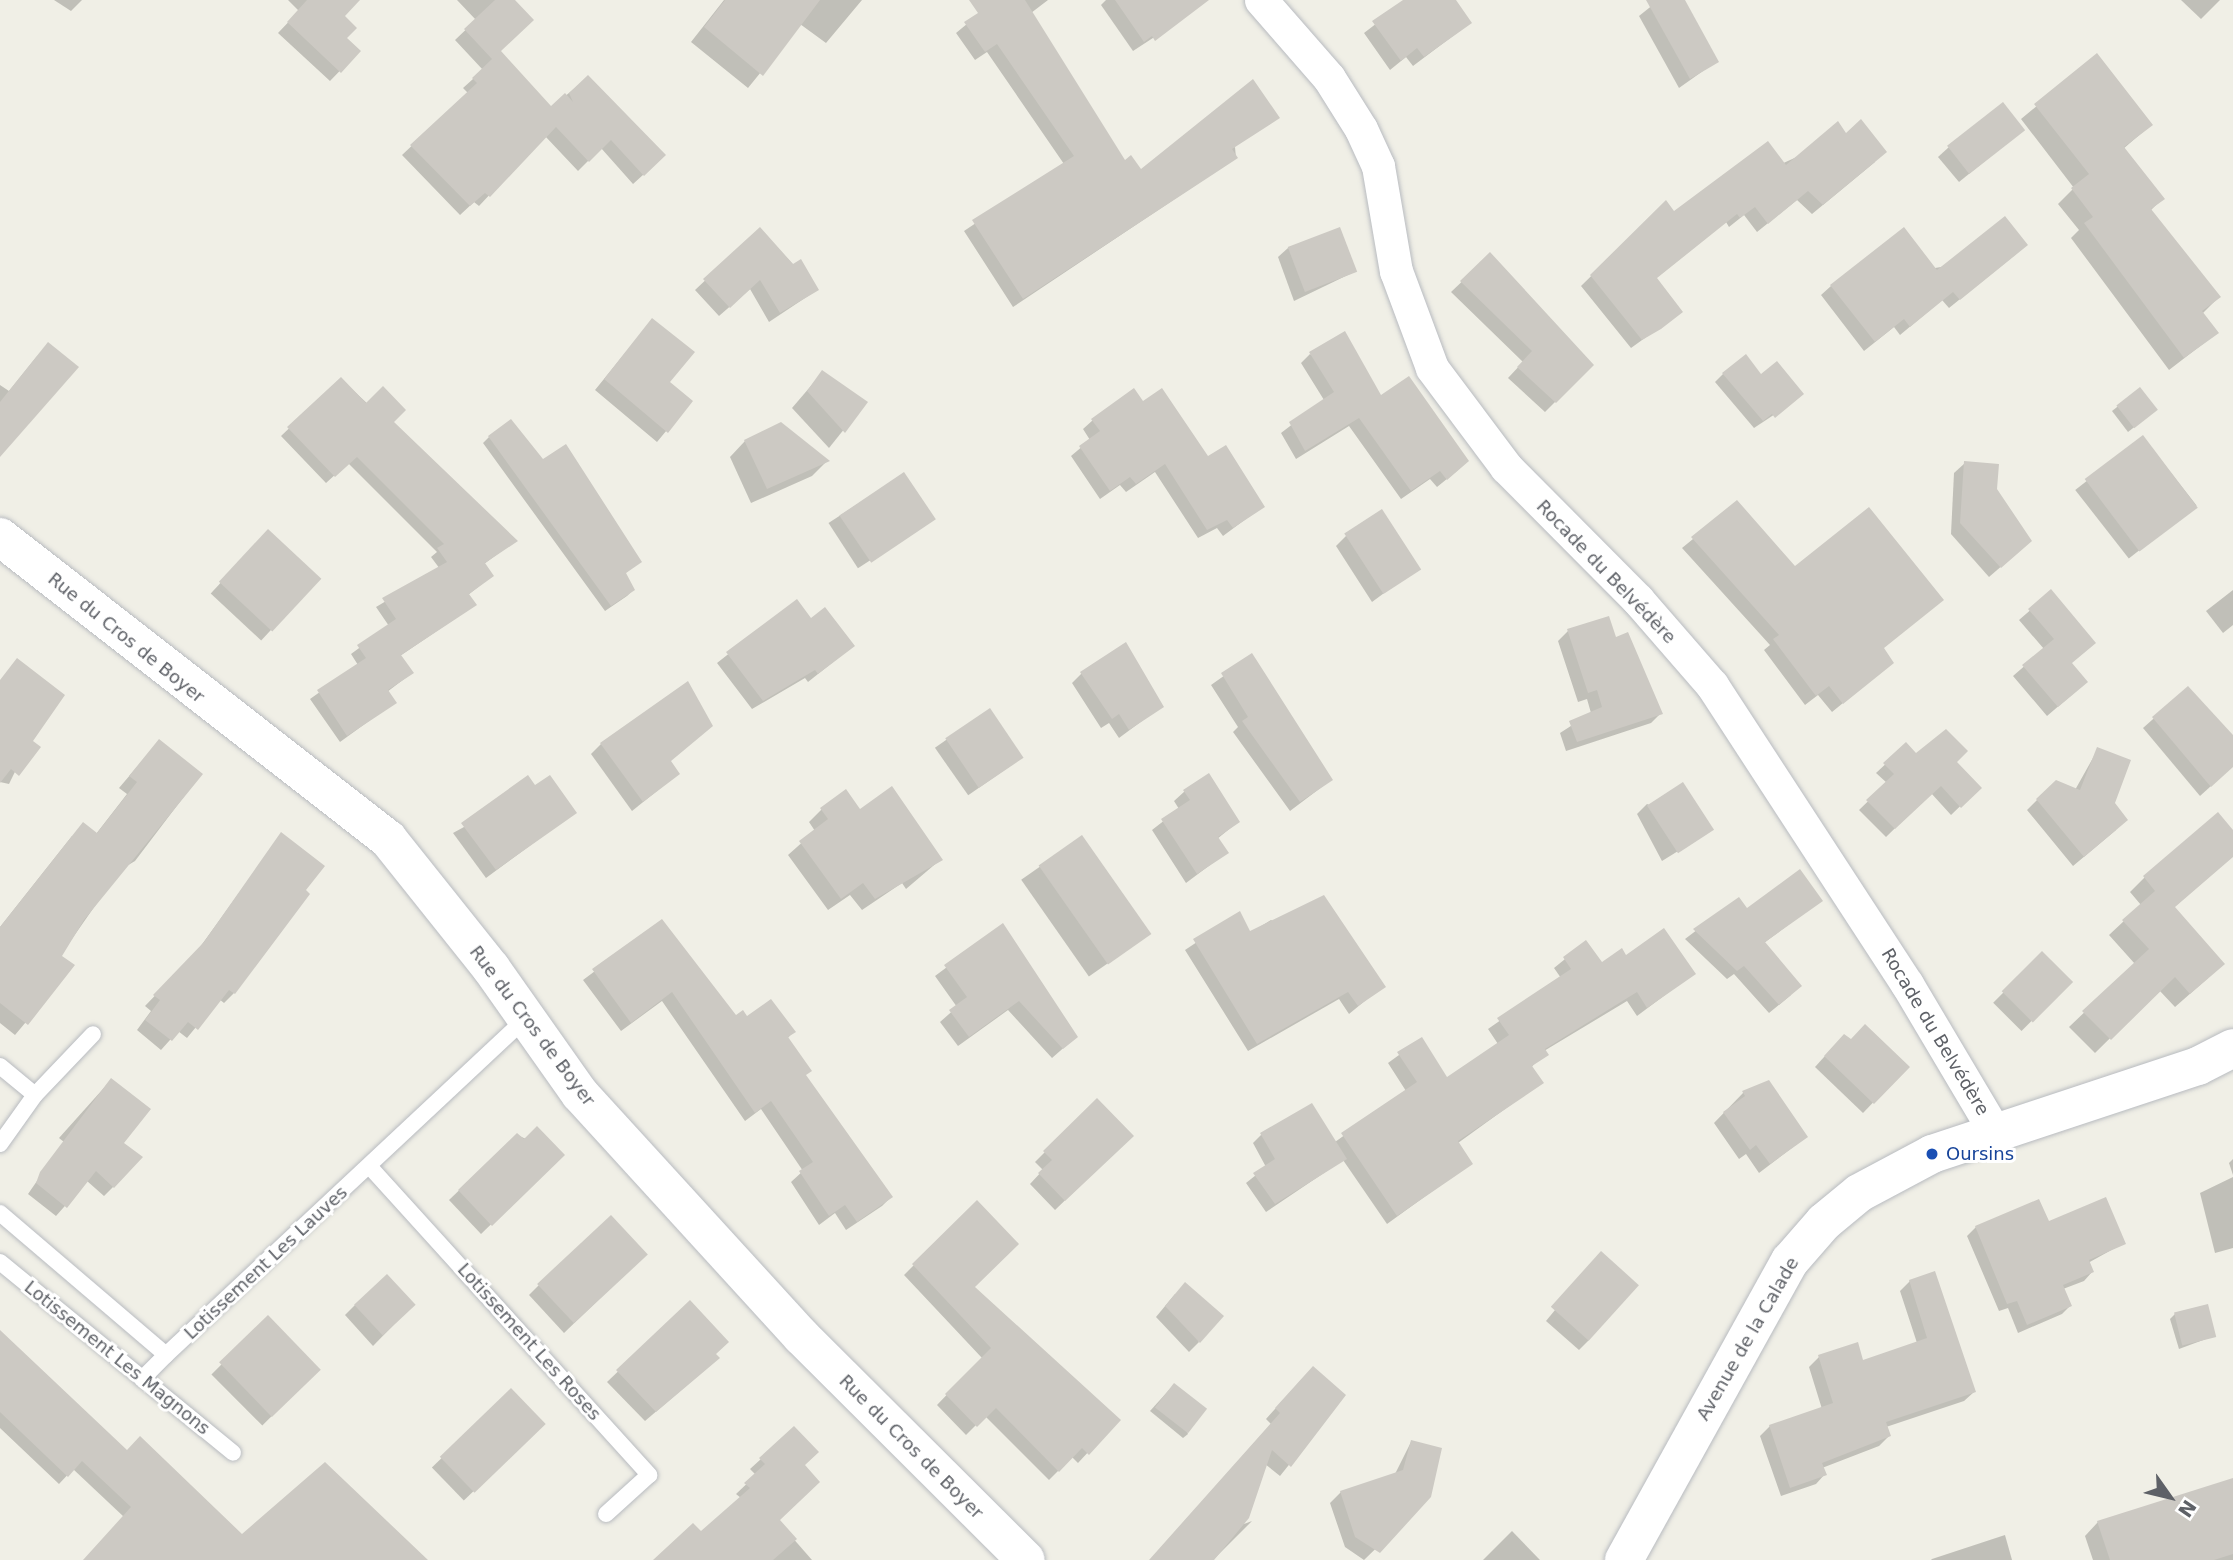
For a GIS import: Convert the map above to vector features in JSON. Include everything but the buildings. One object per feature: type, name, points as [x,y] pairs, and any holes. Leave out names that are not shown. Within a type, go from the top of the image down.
[{"type":"street","name":"Rocade du Belvédère","points":[[1261,0],[1329,78],[1361,129],[1378,166],[1396,271],[1432,368],[1506,467],[1639,600],[1712,685],[1995,1132]]},
{"type":"street","name":"Rue du Cros de Boyer","points":[[2,543],[388,839],[491,968],[524,1020],[580,1094],[801,1336],[1026,1560]]},
{"type":"street","name":"Avenue de la Calade","points":[[1626,1560],[1790,1261],[1859,1193],[1932,1154],[2198,1066],[2233,1048]]},
{"type":"lane","name":"Lotissement Les Lauves","points":[[142,1379],[524,1020]]},
{"type":"lane","points":[[0,1144],[35,1095],[93,1034]]},
{"type":"lane","points":[[0,1066],[35,1095]]},
{"type":"lane","name":"Lotissement Les Roses","points":[[370,1167],[649,1475],[606,1514]]},
{"type":"lane","points":[[0,1213],[166,1355]]},
{"type":"lane","name":"Lotissement Les Magnons","points":[[0,1262],[233,1453]]},
{"type":"place","name":"Oursins","points":[[1932,1154]]}]
